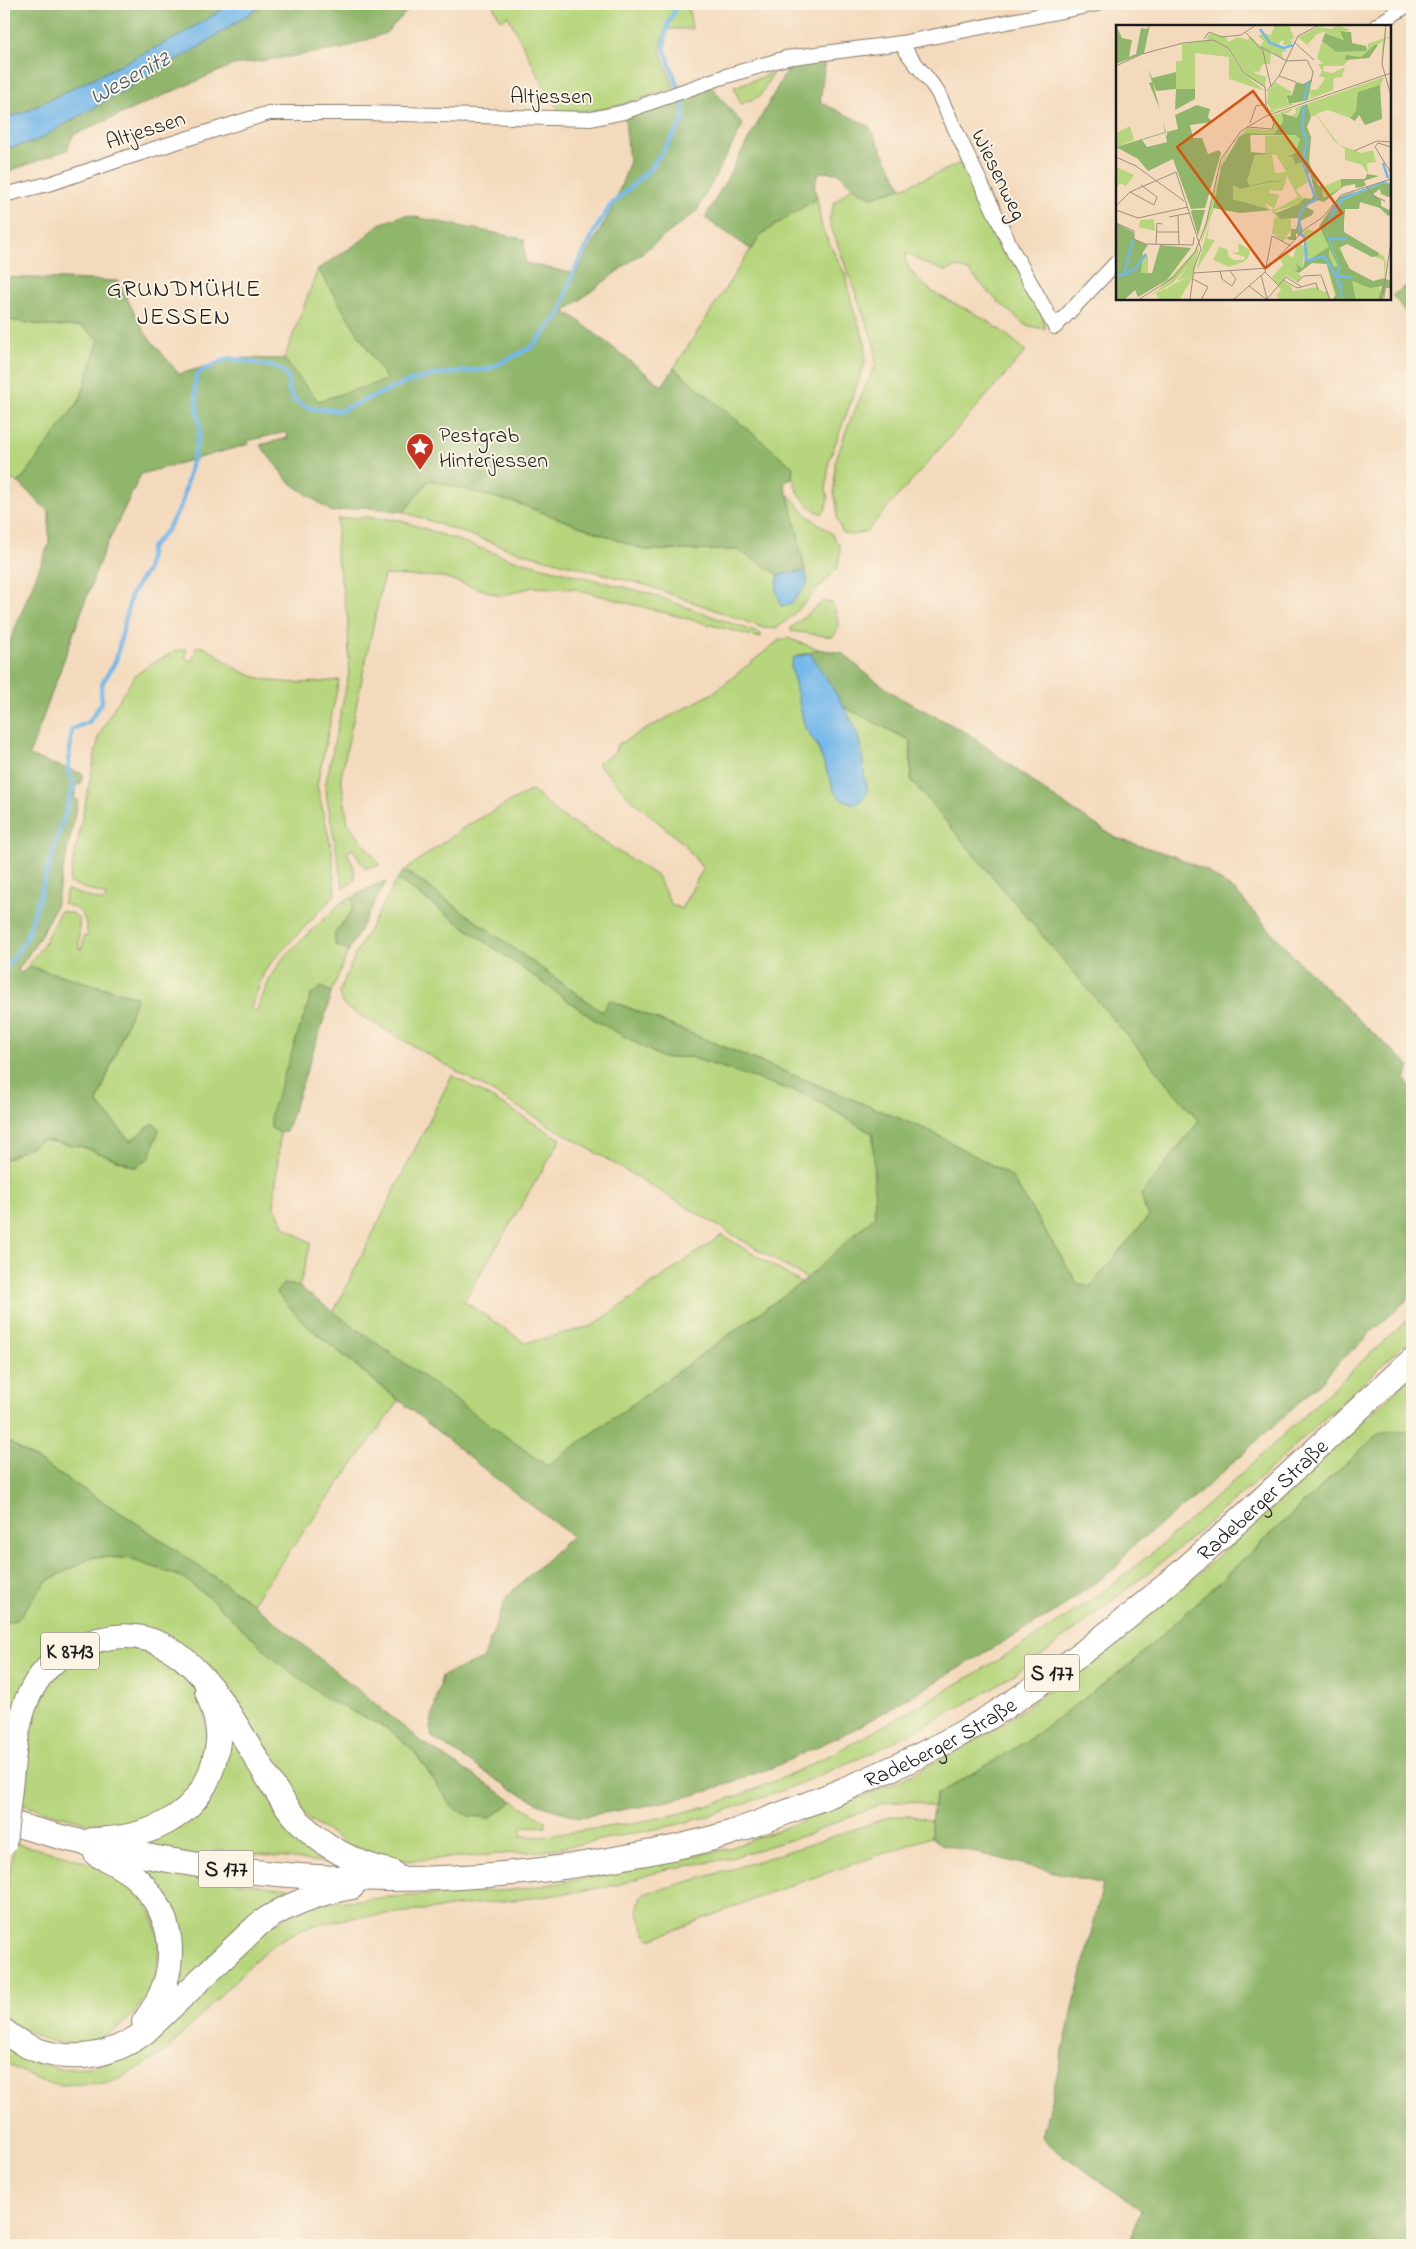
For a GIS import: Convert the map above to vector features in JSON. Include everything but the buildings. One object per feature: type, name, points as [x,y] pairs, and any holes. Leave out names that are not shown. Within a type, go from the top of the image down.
[{"type":"highway","name":"Radeberger Straße","points":[[421,1879],[506,1875],[570,1868],[694,1843],[763,1821],[883,1774],[938,1747],[988,1718],[1102,1637],[1183,1570],[1412,1360]]},
{"type":"highway","name":"K 8713","points":[[4,1844],[18,1722],[29,1692],[49,1666],[60,1656],[91,1642],[108,1637],[135,1638],[150,1641],[171,1650],[197,1670]]},
{"type":"highway","points":[[68,1840],[102,1839],[156,1829],[174,1818],[202,1792],[211,1772],[218,1736],[215,1716],[197,1670]]},
{"type":"highway","points":[[197,1670],[231,1713],[285,1804],[315,1837],[329,1847],[366,1864],[421,1879]]},
{"type":"highway","name":"S 177","points":[[4,1821],[68,1840],[148,1858],[201,1867],[317,1878],[421,1879]]},
{"type":"highway","points":[[68,1840],[116,1864],[135,1877],[151,1896],[164,1918],[170,1948],[168,1975],[155,2008],[140,2028],[119,2047]]},
{"type":"highway","points":[[4,2031],[37,2050],[52,2055],[85,2056],[132,2042],[259,1924],[274,1913],[334,1890],[385,1880]]},
{"type":"street","name":"Altjessen","points":[[4,195],[52,183],[270,113],[364,113],[591,119],[624,112],[688,89],[786,58],[901,43],[1097,4]]},
{"type":"street","points":[[1377,25],[1408,4]]},
{"type":"street","name":"Wiesenweg","points":[[901,43],[906,52],[930,79],[938,93],[1014,253],[1055,326],[1116,263]]},
{"type":"green space","points":[[4,4],[231,4],[181,35],[27,111],[4,119]]},
{"type":"green space","points":[[264,4],[414,4],[386,33],[341,49],[233,65],[73,135],[67,150],[4,173],[4,149],[34,142],[194,50]]},
{"type":"green space","points":[[492,4],[688,4],[692,29],[665,29],[660,51],[674,87],[625,104],[600,110],[561,112],[550,98],[508,16],[501,20]]},
{"type":"green space","points":[[825,60],[820,102],[869,126],[902,188],[872,197],[852,187],[839,173],[819,172],[814,187],[817,198],[760,235],[752,250],[705,218],[786,72],[796,64]]},
{"type":"green space","points":[[773,73],[760,96],[741,104],[734,87]]},
{"type":"green space","points":[[710,85],[743,125],[696,212],[565,311],[568,316],[570,314],[662,386],[674,368],[793,467],[792,478],[784,483],[796,525],[805,571],[779,575],[738,550],[645,550],[519,504],[429,480],[404,512],[363,507],[332,512],[288,481],[260,445],[288,438],[286,432],[247,441],[249,444],[141,474],[102,555],[29,756],[83,774],[81,784],[77,784],[74,799],[78,800],[55,907],[37,942],[18,970],[22,973],[28,966],[137,997],[97,1102],[130,1141],[154,1123],[159,1129],[150,1157],[136,1167],[83,1147],[43,1140],[4,1160],[4,656],[49,544],[49,512],[19,483],[80,400],[99,339],[81,326],[46,326],[4,319],[4,277],[118,281],[145,333],[179,374],[237,358],[284,359],[318,401],[387,380],[318,269],[361,241],[379,224],[405,215],[524,239],[525,263],[576,274],[614,205],[629,164],[625,117]]},
{"type":"green space","points":[[966,161],[1043,316],[1045,329],[1025,325],[993,297],[970,272],[958,267],[945,271],[924,263],[907,253],[905,261],[921,283],[986,320],[1026,351],[867,531],[852,535],[843,533],[837,519],[834,493],[835,463],[847,428],[876,363],[874,343],[829,221],[834,203],[852,187],[872,197],[902,188]]},
{"type":"green space","points":[[817,198],[822,229],[845,274],[852,305],[865,343],[865,363],[829,461],[826,490],[828,498],[826,509],[822,514],[804,501],[800,495],[792,474],[792,467],[674,368],[760,235]]},
{"type":"green space","points":[[318,269],[387,380],[318,402],[284,359]]},
{"type":"green space","points":[[1412,282],[1412,322],[1393,295]]},
{"type":"green space","points":[[4,319],[46,326],[81,326],[100,339],[80,400],[19,483],[4,476]]},
{"type":"green space","points":[[429,480],[519,504],[645,550],[738,550],[779,575],[776,589],[808,583],[788,494],[807,515],[831,533],[840,547],[840,554],[837,569],[794,614],[776,629],[764,628],[649,586],[516,551],[404,512]]},
{"type":"green space","points":[[365,517],[400,520],[511,559],[647,593],[761,634],[760,638],[575,589],[533,587],[501,596],[443,577],[384,575],[341,777],[348,823],[380,865],[366,868],[353,849],[347,852],[354,867],[355,880],[343,888],[325,787],[349,673],[348,620],[336,552],[338,519]]},
{"type":"green space","points":[[823,601],[832,603],[837,616],[838,624],[833,637],[791,631],[791,628]]},
{"type":"green space","points":[[787,638],[818,649],[810,653],[798,655],[805,728],[817,745],[835,793],[868,789],[863,777],[860,744],[844,707],[911,741],[911,780],[1199,1121],[1141,1195],[1148,1217],[1090,1287],[1078,1284],[1011,1176],[930,1131],[610,1000],[602,1012],[405,870],[466,826],[532,790],[556,812],[657,876],[671,904],[681,909],[703,869],[684,844],[630,798],[597,763],[614,754],[617,745],[713,693],[778,641]]},
{"type":"green space","points":[[197,646],[209,649],[232,666],[249,675],[261,678],[300,683],[339,680],[317,785],[332,851],[335,895],[264,972],[251,1009],[256,1012],[271,976],[284,957],[342,902],[353,897],[352,911],[335,933],[335,945],[349,950],[331,992],[321,987],[271,1128],[280,1133],[274,1206],[285,1227],[311,1243],[299,1287],[285,1283],[305,1324],[399,1401],[252,1603],[135,1522],[4,1439],[4,1160],[43,1140],[83,1147],[136,1167],[154,1123],[130,1141],[97,1102],[137,997],[28,966],[43,945],[60,911],[74,914],[79,919],[79,948],[82,949],[84,936],[88,936],[86,924],[79,911],[63,904],[67,890],[104,902],[106,895],[69,883],[99,736],[116,704],[135,676],[149,665],[176,651],[186,649],[186,659],[192,661]]},
{"type":"green space","points":[[818,649],[842,653],[869,676],[900,698],[969,734],[1053,797],[1116,838],[1174,856],[1205,870],[1236,892],[1294,957],[1410,1066],[1405,1080],[1412,1089],[1412,1295],[1337,1364],[1319,1384],[1192,1500],[1130,1548],[1117,1567],[1056,1611],[855,1729],[774,1767],[698,1794],[650,1805],[579,1817],[548,1808],[511,1789],[432,1737],[430,1727],[442,1676],[483,1659],[507,1596],[572,1536],[494,1477],[305,1324],[276,1292],[285,1283],[299,1287],[547,1466],[804,1281],[875,1216],[873,1134],[809,1096],[690,1057],[663,1058],[595,1020],[397,879],[405,870],[602,1012],[609,1000],[930,1131],[1011,1176],[1078,1284],[1090,1287],[1148,1217],[1141,1195],[1199,1121],[911,780],[911,741],[844,707],[810,653]]},
{"type":"green space","points":[[397,879],[595,1020],[663,1058],[690,1057],[809,1096],[873,1134],[875,1216],[807,1279],[563,1133],[346,1007],[342,1003],[339,993],[355,955]]},
{"type":"green space","points":[[386,882],[349,950],[335,945],[335,933],[352,911],[353,897],[373,886]]},
{"type":"green space","points":[[321,987],[331,992],[327,1010],[286,1132],[280,1133],[271,1128],[271,1113],[311,995]]},
{"type":"green space","points":[[452,1075],[561,1139],[464,1301],[525,1343],[592,1326],[722,1235],[801,1283],[547,1466],[333,1313]]},
{"type":"green space","points":[[1412,1316],[1412,1337],[1268,1471],[1170,1556],[1034,1661],[978,1697],[876,1751],[784,1790],[709,1816],[676,1825],[544,1851],[405,1861],[367,1856],[306,1818],[179,1645],[64,1645],[4,1755],[4,1623],[17,1620],[47,1581],[93,1557],[127,1558],[182,1577],[211,1599],[279,1663],[327,1699],[388,1729],[413,1750],[453,1807],[490,1818],[513,1801],[545,1820],[546,1826],[522,1827],[521,1836],[540,1837],[643,1821],[703,1807],[758,1788],[838,1751],[996,1661],[1076,1611],[1126,1574],[1199,1512]]},
{"type":"green space","points":[[1412,1375],[1412,1432],[1380,1432],[1133,1662],[1025,1742],[936,1795],[933,1807],[912,1801],[884,1803],[809,1834],[727,1859],[663,1870],[618,1885],[549,1896],[351,1918],[315,1925],[289,1935],[270,1947],[166,2051],[120,2079],[103,2083],[61,2085],[41,2081],[4,2063],[4,2046],[33,2062],[60,2069],[88,2068],[133,2054],[151,2040],[269,1926],[312,1904],[513,1890],[584,1879],[727,1849],[891,1785],[1003,1724],[1111,1645],[1193,1579],[1288,1493]]},
{"type":"green space","points":[[1380,1432],[1412,1432],[1412,2245],[1129,2245],[1141,2210],[1056,2150],[1042,2137],[1103,1884],[941,1844],[931,1837],[931,1821],[936,1795],[1025,1742],[1133,1662]]},
{"type":"green space","points":[[4,1439],[135,1522],[252,1603],[422,1742],[513,1801],[490,1818],[469,1816],[453,1808],[413,1750],[388,1729],[327,1699],[279,1663],[211,1599],[182,1577],[127,1558],[93,1557],[47,1581],[17,1620],[4,1623]]},
{"type":"green space","points":[[119,1646],[154,1651],[172,1663],[197,1689],[205,1712],[207,1748],[201,1771],[182,1800],[142,1823],[89,1823],[19,1804],[30,1725],[44,1688],[56,1673],[71,1662]]},
{"type":"green space","points":[[222,1717],[318,1852],[329,1863],[218,1850],[205,1857],[129,1844],[179,1827]]},
{"type":"green space","points":[[891,1816],[913,1816],[931,1821],[931,1837],[769,1893],[649,1940],[638,1912],[638,1906],[643,1894],[768,1858]]},
{"type":"green space","points":[[14,1843],[96,1866],[121,1880],[148,1908],[158,1942],[154,1976],[139,2007],[113,2031],[81,2043],[44,2039],[4,2015],[4,1912]]},
{"type":"green space","points":[[135,1867],[272,1887],[306,1888],[170,2001],[177,1974]]},
{"type":"water","name":"Wesenitz","points":[[231,4],[264,4],[194,50],[34,142],[4,149],[4,119],[27,111],[181,35]]},
{"type":"water","points":[[805,571],[808,583],[792,603],[781,606],[776,589],[779,575]]},
{"type":"water","points":[[810,653],[845,709],[860,744],[868,789],[864,799],[855,804],[842,800],[835,793],[817,745],[805,728],[791,667],[793,658]]},
{"type":"waterway","points":[[4,971],[26,939],[74,785],[68,772],[72,729],[89,722],[102,702],[101,691],[103,682],[116,660],[131,595],[147,570],[151,548],[167,530],[181,506],[200,430],[195,387],[196,376],[201,371],[229,358],[279,368],[287,376],[289,390],[294,400],[308,408],[339,411],[410,381],[438,374],[489,369],[532,347],[560,314],[572,276],[594,232],[610,206],[651,168],[684,120],[683,101],[664,48],[668,24],[678,4]]},
{"type":"place","name":"Pestgrab Hinterjessen","points":[[420,471]]},
{"type":"district","name":"GRUNDMÜHLE JESSEN","points":[[184,302]]}]
